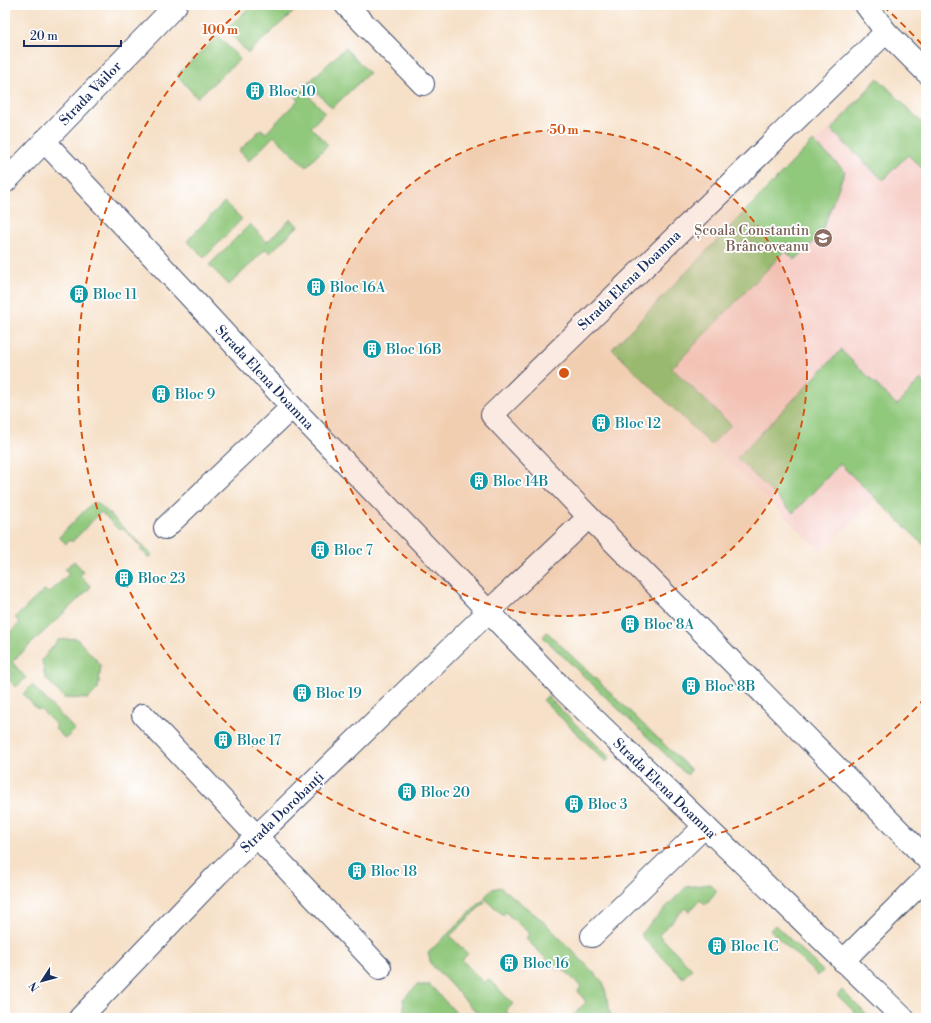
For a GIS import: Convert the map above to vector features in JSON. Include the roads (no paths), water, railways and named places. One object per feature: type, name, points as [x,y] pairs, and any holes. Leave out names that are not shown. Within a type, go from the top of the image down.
[{"type":"street","name":"Strada Văilor","points":[[5,182],[176,5]]},
{"type":"street","points":[[346,5],[424,84]]},
{"type":"street","points":[[866,5],[886,32],[926,72]]},
{"type":"street","name":"Strada Elena Doamna","points":[[886,32],[492,415],[589,517],[926,858]]},
{"type":"street","name":"Strada Elena Doamna","points":[[44,142],[183,288],[393,514],[489,611],[562,688],[903,1018]]},
{"type":"street","points":[[165,528],[292,407]]},
{"type":"street","points":[[489,611],[589,517]]},
{"type":"street","name":"Strada Dorobanți","points":[[80,1018],[218,874],[489,611]]},
{"type":"street","points":[[143,715],[380,968]]},
{"type":"street","points":[[592,936],[705,826]]},
{"type":"street","points":[[843,961],[926,878]]},
{"type":"place","name":"Bloc 10","points":[[255,91]]},
{"type":"place","name":"Școala Constantin Brâncoveanu","points":[[823,238]]},
{"type":"place","name":"Bloc 16A","points":[[316,287]]},
{"type":"place","name":"Bloc 11","points":[[79,294]]},
{"type":"place","name":"Bloc 16B","points":[[372,349]]},
{"type":"place","name":"Bloc 9","points":[[161,394]]},
{"type":"place","name":"Bloc 12","points":[[601,423]]},
{"type":"place","name":"Bloc 14B","points":[[479,481]]},
{"type":"place","name":"Bloc 7","points":[[320,550]]},
{"type":"place","name":"Bloc 23","points":[[124,578]]},
{"type":"place","name":"Bloc 8A","points":[[630,624]]},
{"type":"place","name":"Bloc 8B","points":[[691,686]]},
{"type":"place","name":"Bloc 19","points":[[302,693]]},
{"type":"place","name":"Bloc 17","points":[[223,740]]},
{"type":"place","name":"Bloc 20","points":[[407,792]]},
{"type":"place","name":"Bloc 3","points":[[574,804]]},
{"type":"place","name":"Bloc 18","points":[[357,871]]},
{"type":"place","name":"Bloc 1C","points":[[717,946]]},
{"type":"place","name":"Bloc 16","points":[[509,963]]}]
